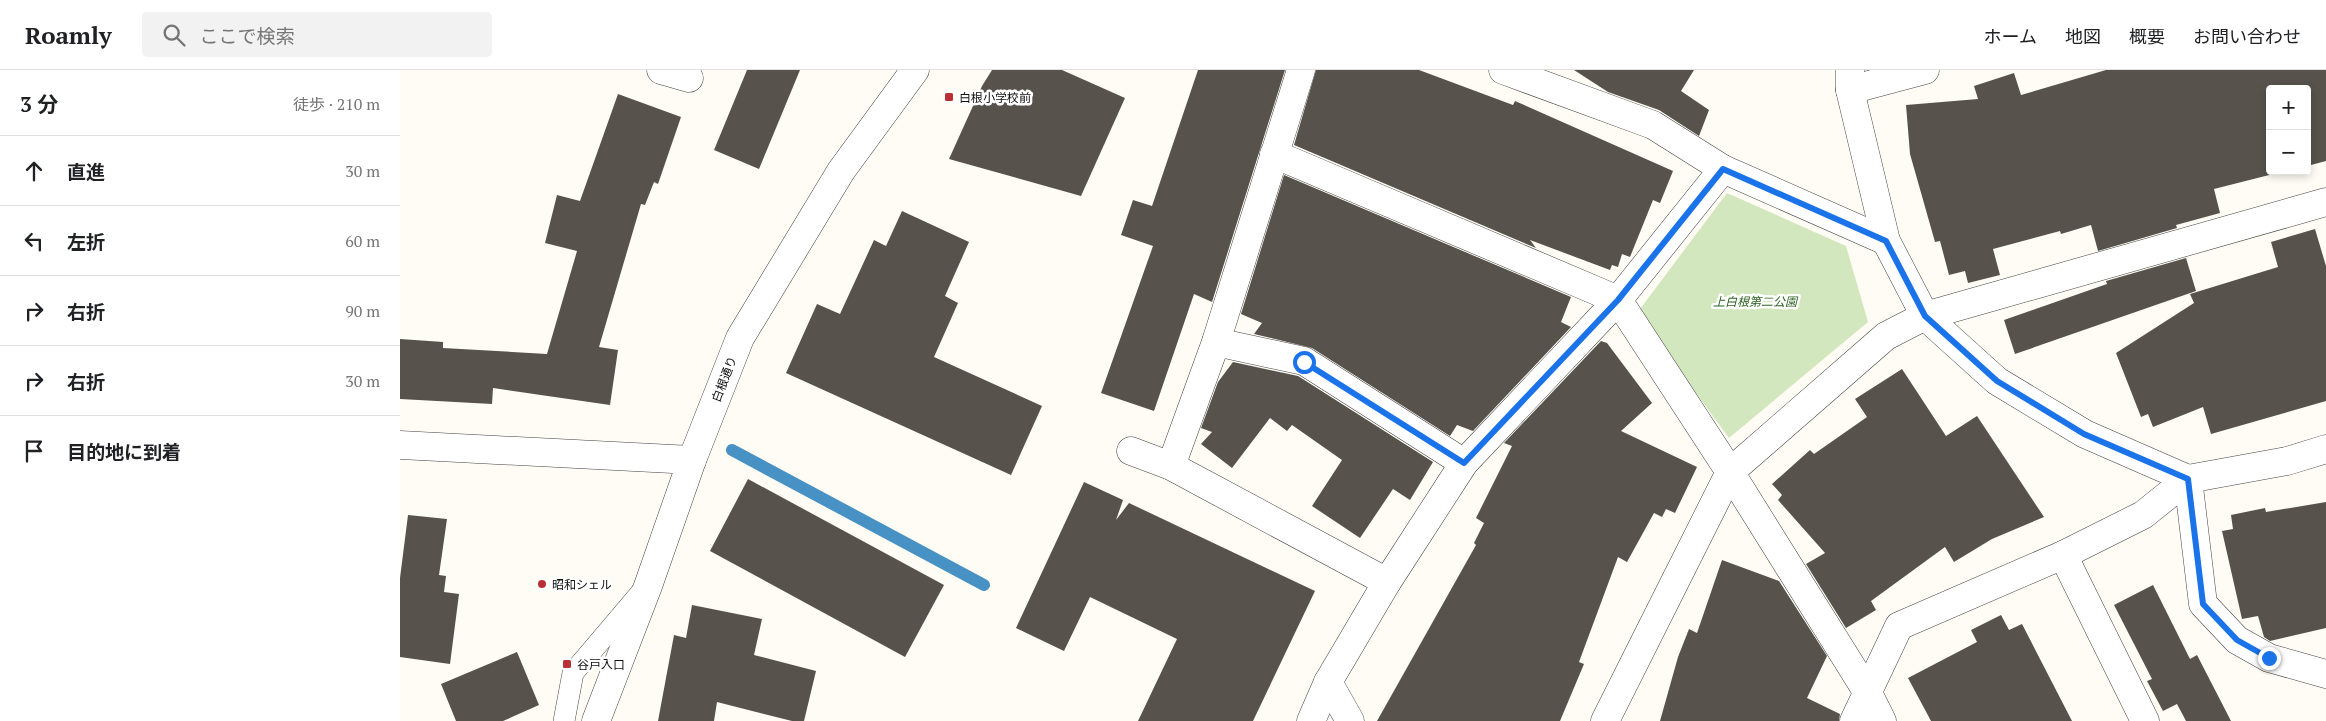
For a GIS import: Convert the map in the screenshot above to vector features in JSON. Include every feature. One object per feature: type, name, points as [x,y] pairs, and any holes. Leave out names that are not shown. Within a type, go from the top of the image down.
[{"type":"street","points":[[661,70],[689,78]]},
{"type":"street","name":"白根通り","points":[[596,721],[648,586],[692,460],[740,338],[841,171],[915,70]]},
{"type":"street","points":[[1171,466],[1216,342],[1301,70]]},
{"type":"street","points":[[1503,70],[1652,125],[1723,169],[1886,241]]},
{"type":"street","points":[[1925,70],[1850,80],[1886,241],[1925,316],[1997,381],[2084,434],[2188,479]]},
{"type":"street","points":[[1274,154],[1618,300],[1730,472],[1868,693],[1882,721]]},
{"type":"street","points":[[1311,721],[1328,682],[1387,582],[1464,463],[1618,300],[1723,169]]},
{"type":"street","points":[[1605,721],[1730,472],[1886,336],[1925,316],[2326,202]]},
{"type":"street","points":[[1216,342],[1304,362],[1464,463]]},
{"type":"street","points":[[400,445],[692,460]]},
{"type":"street","points":[[1854,721],[1899,626],[2063,556],[2143,514],[2188,479],[2287,461],[2326,449]]},
{"type":"street","points":[[1132,451],[1171,466],[1387,582]]},
{"type":"street","points":[[2188,479],[2203,604],[2237,640],[2269,658],[2326,674]]},
{"type":"street","points":[[2063,556],[2145,721]]},
{"type":"street","points":[[1328,682],[1350,721]]},
{"type":"lane","points":[[564,721],[573,673],[648,586]]},
{"type":"green space","name":"上白根第二公園","points":[[1727,193],[1846,246],[1868,322],[1729,438],[1637,313]]},
{"type":"building","points":[[747,70],[800,70],[759,169],[714,150]]},
{"type":"building","points":[[992,70],[1062,70],[1125,98],[1081,196],[949,159],[982,86]]},
{"type":"building","points":[[1198,70],[1285,70],[1212,302],[1194,294],[1154,411],[1101,393],[1153,246],[1121,235],[1133,200],[1152,206]]},
{"type":"building","points":[[1316,70],[1419,70],[1513,105],[1515,101],[1673,171],[1660,203],[1653,200],[1630,257],[1622,254],[1618,267],[1612,265],[1610,270],[1530,240],[1536,248],[1294,145]]},
{"type":"building","points":[[1574,70],[1694,70],[1681,91],[1709,110],[1699,136],[1659,110],[1608,92]]},
{"type":"building","points":[[2106,70],[2326,70],[2326,161],[2311,165],[2311,85],[2266,85],[2266,175],[2269,175],[2214,189],[2220,213],[2176,225],[2177,228],[2098,251],[2091,225],[2061,234],[2060,231],[1993,249],[2000,275],[1968,283],[1965,271],[1949,275],[1940,241],[1935,242],[1910,154],[1906,105],[1978,99],[1974,86],[2014,73],[2021,95]]},
{"type":"building","points":[[618,94],[681,117],[658,184],[654,182],[645,205],[641,204],[599,347],[618,350],[610,405],[493,388],[492,404],[400,399],[400,339],[443,342],[443,348],[547,354],[577,251],[545,243],[557,195],[580,201]]},
{"type":"building","points":[[1284,175],[1571,297],[1561,322],[1571,327],[1473,431],[1457,425],[1450,436],[1312,348],[1254,334],[1262,323],[1241,314]]},
{"type":"building","points":[[902,211],[969,242],[945,296],[958,303],[934,357],[1042,406],[1011,475],[786,373],[817,304],[840,314],[874,240],[886,246]]},
{"type":"building","points":[[2315,229],[2326,266],[2326,401],[2211,434],[2203,407],[2153,427],[2148,414],[2141,417],[2116,353],[2194,303],[2190,294],[2278,267],[2271,242]]},
{"type":"building","points":[[2186,258],[2196,291],[2015,354],[2004,320],[2107,284],[2106,281]]},
{"type":"building","points":[[1601,341],[1607,343],[1652,403],[1621,431],[1697,467],[1675,513],[1666,509],[1662,517],[1654,513],[1627,562],[1618,557],[1579,662],[1584,664],[1560,721],[1377,721],[1476,545],[1474,543],[1484,523],[1476,518],[1512,446],[1504,443]]},
{"type":"building","points":[[1233,362],[1298,376],[1433,462],[1410,500],[1393,489],[1360,538],[1312,506],[1342,460],[1292,425],[1287,431],[1270,418],[1232,468],[1201,444],[1212,432],[1201,428],[1218,382]]},
{"type":"building","points":[[1902,369],[1946,436],[1977,416],[2044,517],[1992,539],[1954,562],[1945,547],[1871,601],[1876,610],[1846,628],[1806,564],[1825,553],[1778,500],[1782,495],[1772,484],[1810,450],[1814,454],[1867,417],[1855,399]]},
{"type":"building","points":[[748,479],[944,585],[905,657],[710,551]]},
{"type":"building","points":[[1084,482],[1123,500],[1116,520],[1129,503],[1315,591],[1253,721],[1138,721],[1177,639],[1090,597],[1064,651],[1016,628]]},
{"type":"building","points":[[2326,502],[2326,628],[2270,641],[2264,637],[2258,616],[2242,619],[2222,531],[2233,529],[2231,515],[2265,508],[2266,512]]},
{"type":"building","points":[[408,515],[447,519],[439,575],[446,576],[444,592],[459,594],[450,664],[400,657],[400,578]]},
{"type":"building","points":[[1722,560],[1779,581],[1827,656],[1807,698],[1840,714],[1839,721],[1660,721],[1678,657],[1689,629],[1697,633]]},
{"type":"building","points":[[2153,585],[2190,659],[2197,655],[2231,721],[2186,721],[2177,704],[2163,711],[2147,681],[2152,679],[2114,605]]},
{"type":"building","points":[[692,605],[762,619],[754,655],[816,671],[804,721],[792,721],[717,702],[714,721],[658,721],[674,635],[686,638]]},
{"type":"building","points":[[2001,615],[2009,630],[2022,624],[2072,721],[1931,721],[1908,678],[1977,642],[1971,630]]},
{"type":"building","points":[[517,652],[539,705],[503,721],[456,721],[441,684]]},
{"type":"waterway","points":[[732,450],[984,585]]},
{"type":"place","name":"白根小学校前","points":[[949,97]]},
{"type":"place","name":"昭和シェル","points":[[542,584]]},
{"type":"place","name":"谷戸入口","points":[[567,664]]},
{"type":"route","points":[[1304,362],[1464,463],[1618,300],[1723,169],[1886,241],[1925,316],[1997,381],[2084,434],[2188,479],[2203,604],[2237,640],[2269,658]]}]
